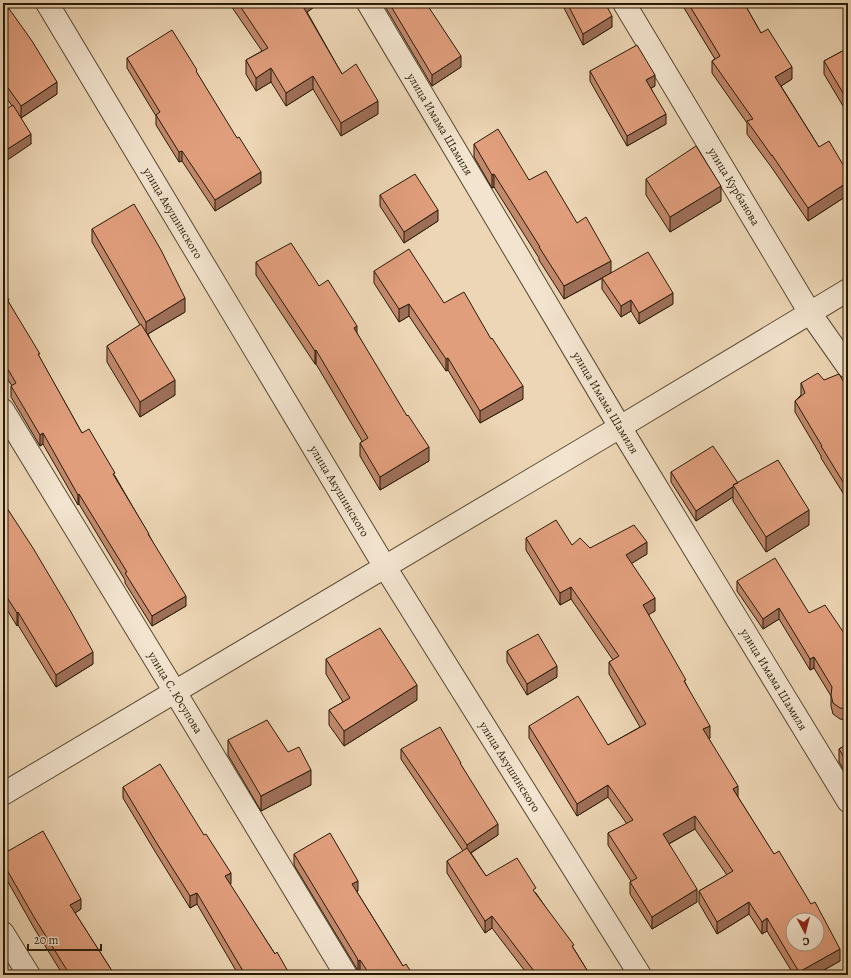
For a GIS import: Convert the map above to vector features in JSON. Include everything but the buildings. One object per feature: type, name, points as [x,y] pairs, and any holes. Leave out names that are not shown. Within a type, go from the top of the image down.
[{"type":"street","name":"улица Акушинского","points":[[47,3],[385,567],[640,975]]},
{"type":"street","name":"улица Имама Шамиля","points":[[368,3],[620,427],[848,801]]},
{"type":"street","name":"улица Курбанова","points":[[624,3],[810,313],[848,367]]},
{"type":"street","points":[[3,794],[848,290]]},
{"type":"street","name":"улица С. Юсупова","points":[[3,410],[346,975]]},
{"type":"street","points":[[3,933],[29,975]]}]
